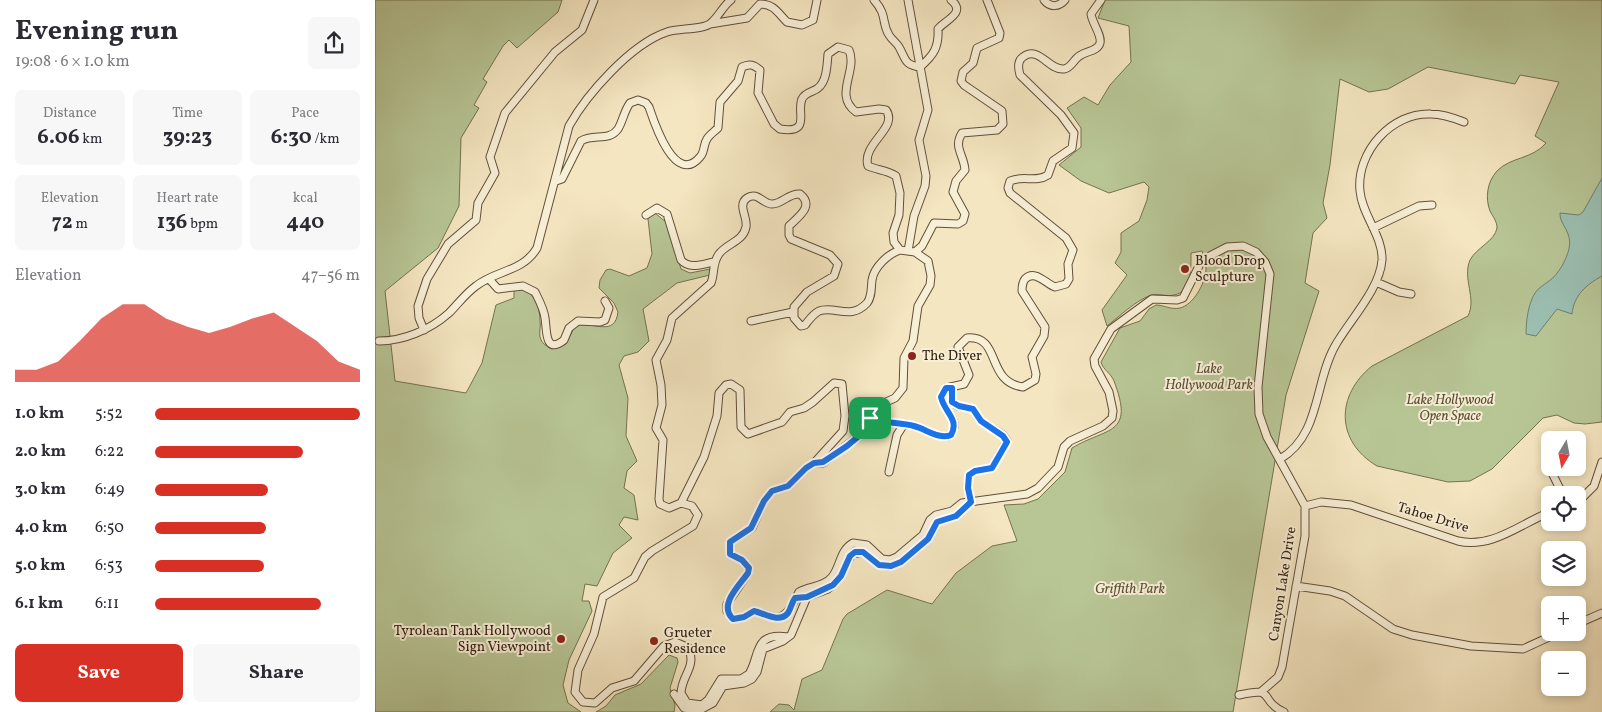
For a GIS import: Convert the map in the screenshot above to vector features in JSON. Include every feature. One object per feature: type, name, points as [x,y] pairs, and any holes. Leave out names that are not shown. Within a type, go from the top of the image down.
[{"type":"street","points":[[424,330],[419,318],[418,306],[420,296],[436,261],[448,244],[476,220],[478,203],[495,173],[490,157],[505,113],[555,52],[582,30],[594,0]]},
{"type":"street","points":[[711,24],[731,0]]},
{"type":"street","points":[[379,341],[395,341],[424,330],[446,315],[477,285],[523,265],[532,257],[537,248],[556,182],[569,126],[575,115],[616,67],[639,48],[666,32],[747,18],[760,4],[773,6],[787,22],[803,25],[813,20],[817,0]]},
{"type":"street","points":[[874,0],[882,10],[888,34],[899,46],[903,60],[910,66],[920,67]]},
{"type":"street","points":[[908,0],[928,110],[919,140],[927,176],[914,216],[908,251]]},
{"type":"street","points":[[920,67],[935,52],[939,44],[938,28],[955,16],[957,10],[955,3],[951,0]]},
{"type":"street","points":[[788,638],[774,637],[759,646],[749,674],[741,679],[721,679],[708,700],[702,705],[687,703],[681,693],[692,661],[689,648],[675,642],[664,646],[634,681],[612,688],[595,703],[587,703],[577,696],[574,684],[580,664],[594,634],[603,597],[634,578],[645,557],[693,526],[698,515],[696,510],[687,503],[681,503],[669,508],[661,504],[659,499],[663,440],[656,428],[661,404],[661,384],[656,360],[667,340],[672,318],[711,283],[714,262],[725,247],[743,236],[746,226],[742,206],[747,198],[756,196],[767,203],[777,204],[790,195],[801,194],[805,198],[807,207],[789,226],[791,239],[830,254],[838,264],[834,276],[807,292],[793,306],[797,323],[805,325],[821,310],[845,313],[862,307],[871,298],[873,277],[876,270],[892,253],[908,251],[922,246],[928,231],[934,223],[958,224],[963,221],[965,214],[953,192],[956,181],[965,170],[965,160],[957,147],[958,140],[962,133],[997,130],[1003,124],[1003,111],[961,82],[963,72],[973,63],[977,48],[999,38],[1000,33],[987,0]]},
{"type":"street","points":[[1043,0],[1051,6],[1058,6],[1065,0]]},
{"type":"street","points":[[870,418],[882,423],[904,424],[943,437],[951,435],[955,426],[954,419],[945,408],[941,397],[946,388],[964,384],[969,375],[958,346],[967,338],[973,337],[985,344],[1002,378],[1008,383],[1023,387],[1035,380],[1037,374],[1032,357],[1045,336],[1045,327],[1022,291],[1021,286],[1027,277],[1032,275],[1055,287],[1066,284],[1069,279],[1068,264],[1073,250],[1067,238],[1010,193],[1008,188],[1010,181],[1017,178],[1039,180],[1048,175],[1053,161],[1072,148],[1074,133],[1061,115],[1020,75],[1019,61],[1023,56],[1038,55],[1055,68],[1063,69],[1069,67],[1080,55],[1096,49],[1100,43],[1100,38],[1091,14],[1101,0]]},
{"type":"street","points":[[556,182],[562,179],[581,141],[613,133],[618,129],[629,103],[638,100],[646,103],[649,107],[665,146],[674,159],[686,164],[699,159],[706,140],[718,128],[720,102],[738,81],[742,67],[747,64],[751,64],[760,70],[758,93],[774,124],[780,129],[795,128],[801,124],[803,119],[801,100],[804,95],[816,90],[824,80],[829,54],[838,47],[849,50],[852,59],[845,94],[849,107],[856,112],[879,109],[887,110],[890,115],[889,122],[870,148],[867,162],[873,168],[891,173],[899,184],[899,215],[893,234],[894,242],[928,261],[931,276],[930,285],[918,306],[913,341],[903,358],[903,388],[895,398],[875,407],[860,435],[847,446],[823,462],[814,463]]},
{"type":"street","points":[[1280,459],[1293,451],[1303,440],[1312,418],[1325,364],[1335,345],[1376,282],[1382,259],[1373,228],[1361,201],[1359,190],[1364,163],[1379,138],[1396,123],[1417,114],[1442,115],[1464,122]]},
{"type":"street","points":[[1373,228],[1419,206],[1432,205]]},
{"type":"street","points":[[646,215],[657,208],[667,214],[681,260],[685,265],[691,266],[714,262]]},
{"type":"street","name":"Canyon Lake Drive","points":[[969,503],[1031,493],[1060,465],[1063,451],[1070,441],[1109,422],[1113,415],[1113,406],[1108,388],[1094,363],[1096,351],[1111,329],[1133,315],[1148,301],[1157,298],[1177,300],[1183,298],[1196,275],[1200,263],[1208,256],[1227,247],[1243,246],[1256,252],[1268,268],[1271,280],[1258,401],[1262,425],[1305,506],[1305,536],[1282,668],[1278,677],[1262,692]]},
{"type":"street","points":[[489,279],[498,289],[523,286],[535,292],[545,320],[546,337],[549,342],[555,344],[564,340],[569,328],[578,321],[600,322],[605,320],[609,308],[605,300]]},
{"type":"street","points":[[1376,282],[1399,292],[1411,294]]},
{"type":"street","points":[[751,321],[793,312]]},
{"type":"street","points":[[681,503],[704,457],[717,416],[719,393],[726,385],[731,384],[740,390],[741,427],[748,434],[782,422],[790,412],[804,408],[834,383],[843,384],[843,431],[814,463],[798,474],[788,486],[772,491],[764,501],[751,528],[730,542],[730,554],[742,560],[749,568],[748,573],[727,604],[727,611],[733,619],[744,617],[754,611],[776,618],[783,617],[799,592],[812,592]]},
{"type":"street","points":[[797,597],[812,592],[832,577],[845,549],[853,543],[863,543],[882,558],[894,559],[923,535],[932,517],[952,511],[962,503],[969,503],[969,475],[975,471],[992,468],[1007,442],[1003,436],[981,421],[973,409],[959,406],[952,402],[952,388]]},
{"type":"street","points":[[889,472],[897,436],[904,424]]},
{"type":"street","points":[[1586,494],[1594,486],[1602,462]]},
{"type":"street","name":"Tahoe Drive","points":[[1305,506],[1321,502],[1351,504],[1458,541],[1474,543],[1497,538],[1541,516]]},
{"type":"street","points":[[1296,586],[1330,591],[1345,596],[1393,629],[1412,635],[1497,650],[1523,649],[1541,641]]},
{"type":"street","points":[[675,694],[682,710],[703,710],[713,703],[723,686],[744,683],[752,679],[757,672],[763,649],[788,638],[794,630],[812,592]]},
{"type":"street","points":[[1586,620],[1602,613]]},
{"type":"street","points":[[1239,695],[1257,690],[1262,692],[1273,705],[1284,712]]},
{"type":"green space","points":[[375,0],[562,0],[558,12],[517,48],[509,40],[503,46],[483,79],[487,82],[474,105],[479,108],[461,138],[459,206],[438,248],[385,291],[395,381],[466,393],[482,363],[496,305],[514,298],[514,290],[523,288],[534,298],[539,311],[540,337],[547,346],[555,348],[566,344],[574,328],[578,325],[603,327],[613,324],[618,312],[614,303],[599,288],[600,280],[606,270],[610,269],[629,276],[647,268],[652,254],[648,219],[649,216],[655,213],[667,223],[681,269],[690,273],[710,269],[710,275],[677,283],[643,309],[649,341],[638,352],[624,356],[619,365],[628,398],[626,436],[637,461],[627,471],[624,488],[634,495],[638,520],[624,517],[619,525],[632,538],[613,553],[597,586],[585,584],[582,601],[589,601],[592,611],[569,660],[563,685],[568,703],[581,712],[375,712]]},
{"type":"green space","name":"Griffith Park","points":[[1105,0],[1602,0],[1602,422],[1574,423],[1557,415],[1543,418],[1492,469],[1470,481],[1448,482],[1377,466],[1363,456],[1353,444],[1347,431],[1345,418],[1352,390],[1360,378],[1372,366],[1468,316],[1471,302],[1468,274],[1470,260],[1493,237],[1497,228],[1488,201],[1488,190],[1491,180],[1502,166],[1535,152],[1546,143],[1535,136],[1559,82],[1520,75],[1515,84],[1428,67],[1388,89],[1369,92],[1340,79],[1330,165],[1323,203],[1327,218],[1313,233],[1305,283],[1319,291],[1286,395],[1233,712],[770,712],[779,704],[789,705],[794,710],[802,679],[822,670],[843,619],[847,614],[887,590],[932,604],[956,573],[992,546],[1017,541],[1004,505],[1024,504],[1038,499],[1065,472],[1072,448],[1106,432],[1119,421],[1121,412],[1120,399],[1113,378],[1101,362],[1120,328],[1140,321],[1149,309],[1156,305],[1174,308],[1185,306],[1194,298],[1201,287],[1206,270],[1202,251],[1191,253],[1189,278],[1180,293],[1151,295],[1133,305],[1107,326],[1102,310],[1127,275],[1115,263],[1121,252],[1121,233],[1139,221],[1147,200],[1149,187],[1144,182],[1109,193],[1081,181],[1059,165],[1081,147],[1081,128],[1067,108],[1084,97],[1098,105],[1110,85],[1131,62],[1129,26],[1098,18]]},
{"type":"green space","points":[[669,655],[677,658],[678,662],[670,688],[675,705],[674,712],[596,712],[606,706],[615,695],[641,684]]},
{"type":"water","points":[[1602,178],[1602,276],[1591,283],[1578,296],[1572,314],[1557,309],[1536,336],[1526,334],[1528,313],[1535,293],[1559,271],[1569,249],[1568,233],[1560,213],[1579,215],[1583,212]]},
{"type":"place","name":"Blood Drop Sculpture","points":[[1185,269]]},
{"type":"place","name":"The Diver","points":[[912,356]]},
{"type":"place","name":"Tyrolean Tank Hollywood Sign Viewpoint","points":[[561,639]]},
{"type":"place","name":"Grueter Residence","points":[[654,641]]},
{"type":"route","points":[[946,388],[952,388],[952,402],[955,405],[973,409],[981,421],[1003,436],[1007,442],[1006,448],[1001,452],[992,468],[982,472],[975,471],[969,475],[968,488],[971,502],[956,516],[937,522],[933,526],[928,539],[901,562],[891,566],[879,565],[863,552],[855,552],[848,559],[841,576],[833,585],[828,589],[807,597],[795,598],[788,613],[783,617],[776,618],[754,611],[738,620],[733,619],[727,611],[727,604],[748,573],[749,568],[742,560],[730,554],[730,542],[737,536],[745,534],[751,528],[764,501],[772,491],[788,486],[806,468],[814,463],[823,462],[847,446],[860,435],[870,418],[882,423],[912,425],[947,437],[953,432],[955,426],[954,419],[945,408],[941,397],[946,388]]},
{"type":"park label","name":"Lake Hollywood Park","points":[[1209,378]]},
{"type":"park label","name":"Lake Hollywood Open Space","points":[[1450,408]]}]
